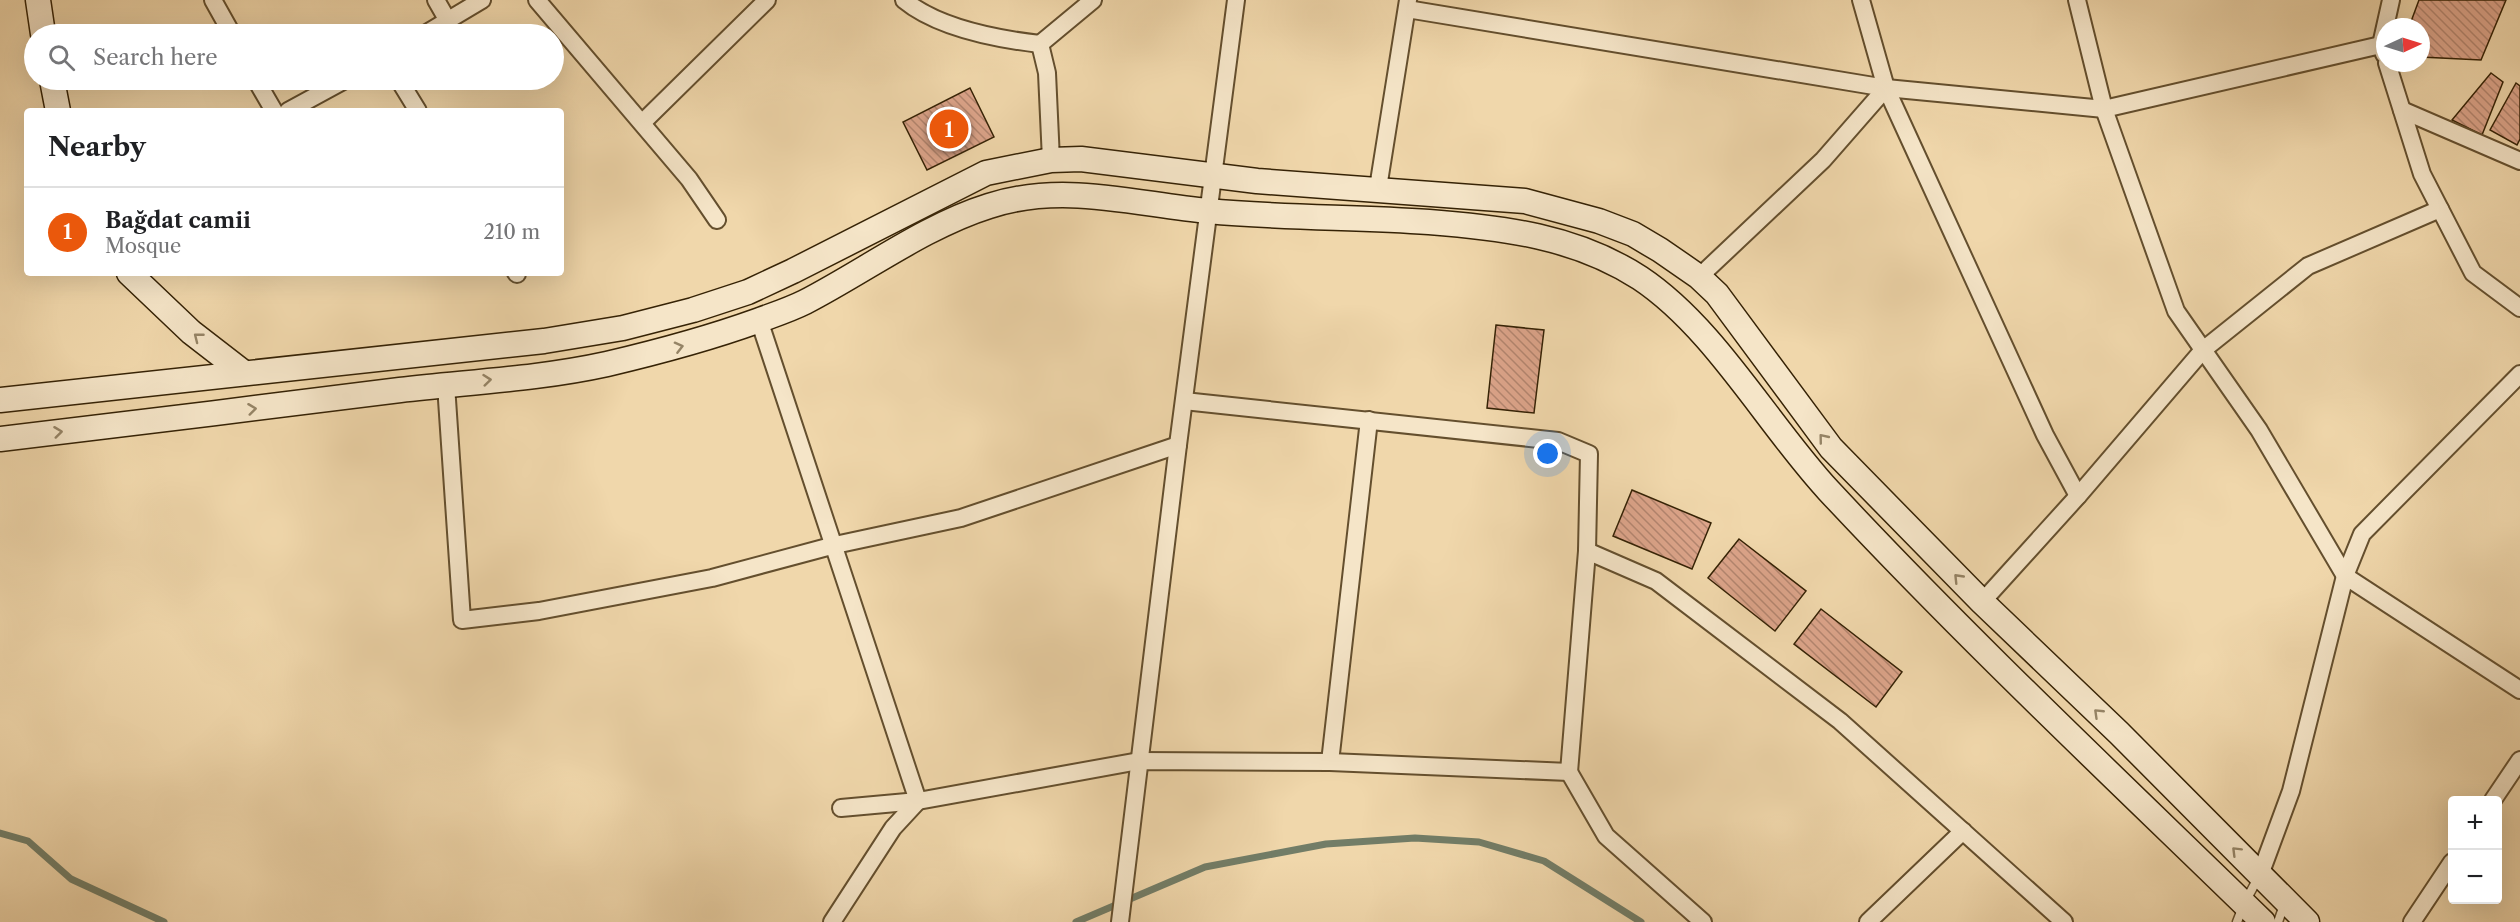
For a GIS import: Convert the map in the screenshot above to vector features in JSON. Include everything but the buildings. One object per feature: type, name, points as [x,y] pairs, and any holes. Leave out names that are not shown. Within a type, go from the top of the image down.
[{"type":"main road","points":[[38,0],[42,24]]},
{"type":"main road","points":[[54,90],[57,108]]},
{"type":"main road","points":[[0,400],[544,341],[623,328],[693,310],[748,291],[793,271],[986,173],[1051,160],[1082,159],[1214,176],[1525,201],[1560,208],[1633,234],[1699,276],[1735,317],[1831,448],[1982,602],[2119,733],[2260,875],[2282,911],[2307,922]]},
{"type":"main road","points":[[0,439],[538,375],[598,366],[696,343],[796,307],[967,213],[1025,196],[1051,193],[1208,211],[1377,218],[1536,234],[1587,249],[1632,273],[1673,304],[1710,343],[1774,426],[1842,504],[2241,913],[2263,922]]},
{"type":"main road","points":[[132,276],[191,332],[244,373]]},
{"type":"street","points":[[213,0],[226,24]]},
{"type":"street","points":[[436,0],[448,21]]},
{"type":"street","points":[[442,24],[482,0]]},
{"type":"street","points":[[537,0],[557,24]]},
{"type":"street","points":[[642,123],[767,0]]},
{"type":"street","points":[[904,0],[944,21],[994,38],[1040,44],[1093,0]]},
{"type":"street","points":[[1120,922],[1178,445],[1236,0]]},
{"type":"street","points":[[1861,0],[1886,88],[2040,424],[2078,496]]},
{"type":"street","points":[[2077,0],[2104,109],[2176,311],[2259,430],[2345,576],[2520,690]]},
{"type":"street","points":[[2388,18],[2391,0]]},
{"type":"street","points":[[1378,188],[1407,5],[1886,88],[2104,109],[2376,51]]},
{"type":"street","points":[[564,32],[689,179],[717,220]]},
{"type":"street","points":[[1040,44],[1047,73],[1051,160]]},
{"type":"street","points":[[2390,72],[2422,174],[2473,273],[2520,308]]},
{"type":"street","points":[[1699,276],[1823,160],[1886,88]]},
{"type":"street","points":[[262,90],[272,108]]},
{"type":"street","points":[[294,108],[327,90]]},
{"type":"street","points":[[405,90],[416,108]]},
{"type":"street","points":[[2402,110],[2520,161]]},
{"type":"street","points":[[1982,602],[2078,496],[2203,350],[2308,266],[2440,210]]},
{"type":"street","points":[[759,320],[918,801]]},
{"type":"street","points":[[2260,875],[2291,791],[2345,576],[2362,534],[2520,374]]},
{"type":"street","points":[[446,385],[462,620],[539,611],[701,580],[835,545],[961,518],[1178,445]]},
{"type":"street","points":[[1184,401],[1558,441],[1589,454],[1587,552],[1569,772],[1606,836],[1702,922]]},
{"type":"street","points":[[1330,762],[1369,420]]},
{"type":"street","points":[[1587,552],[1656,581],[1840,721],[2064,922]]},
{"type":"street","points":[[2496,796],[2520,760]]},
{"type":"street","points":[[841,808],[918,801],[1139,761],[1330,762],[1569,772]]},
{"type":"street","points":[[832,922],[893,828],[918,801]]},
{"type":"street","points":[[1868,922],[1963,831]]},
{"type":"street","points":[[2412,922],[2448,868]]},
{"type":"lane","points":[[2241,913],[2260,875]]},
{"type":"waterway","points":[[0,833],[28,841],[71,879],[164,922]]},
{"type":"waterway","points":[[1076,922],[1205,867],[1326,844],[1415,838],[1479,842],[1544,861],[1641,922]]},
{"type":"place","name":"Bağdat camii","points":[[949,129]]}]
